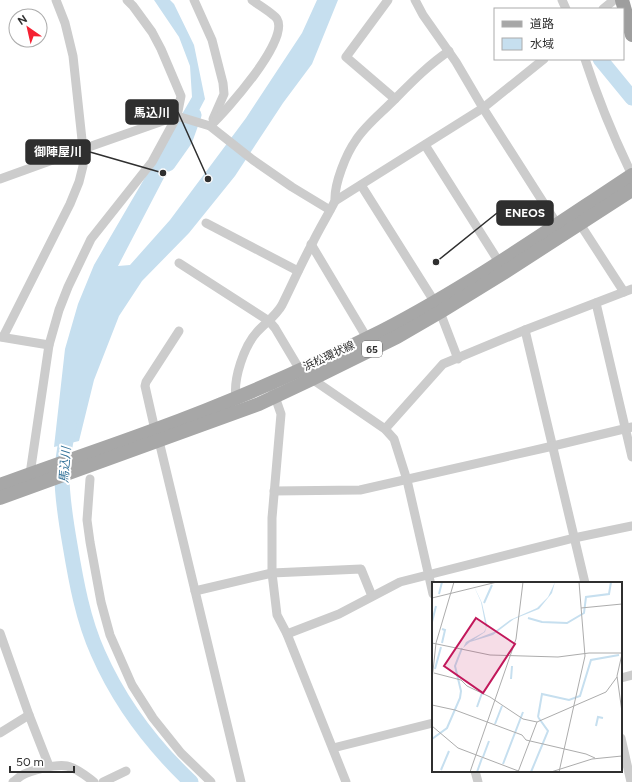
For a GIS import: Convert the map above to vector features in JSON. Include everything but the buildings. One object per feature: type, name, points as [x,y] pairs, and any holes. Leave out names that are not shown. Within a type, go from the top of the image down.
[{"type":"highway","points":[[622,0],[632,36]]},
{"type":"main road","name":"浜松環状線","points":[[157,435],[259,404],[276,397],[397,336],[499,262],[632,175]]},
{"type":"main road","name":"浜松環状線","points":[[0,485],[90,465],[300,370],[437,306],[505,272],[632,190]]},
{"type":"main road","name":"浜松環状線","points":[[0,498],[31,478]]},
{"type":"street","points":[[49,345],[1,334],[70,204],[79,182],[83,166],[83,148],[73,56],[65,23],[56,0]]},
{"type":"street","points":[[31,478],[49,345],[59,310],[91,239],[152,162],[177,116],[181,96],[161,48],[152,32],[127,0]]},
{"type":"street","points":[[194,0],[212,40],[224,94],[212,128]]},
{"type":"street","points":[[212,128],[260,68],[277,36],[279,26],[277,19],[252,0]]},
{"type":"street","points":[[388,0],[346,57],[395,99]]},
{"type":"street","points":[[415,0],[423,15],[449,51],[557,224]]},
{"type":"street","points":[[605,8],[614,0]]},
{"type":"street","points":[[236,398],[234,389],[244,355],[253,337],[281,306],[311,244],[335,200],[335,194],[341,172],[354,142],[434,61],[449,51]]},
{"type":"street","points":[[335,200],[484,108],[543,60]]},
{"type":"street","points":[[585,60],[620,152],[632,175]]},
{"type":"street","points":[[0,179],[83,148],[177,116],[212,128],[253,160],[292,187],[330,210]]},
{"type":"street","points":[[425,145],[499,262]]},
{"type":"street","points":[[361,185],[437,306],[458,359]]},
{"type":"street","points":[[206,223],[298,271]]},
{"type":"street","points":[[385,429],[443,364],[628,290],[580,224]]},
{"type":"street","points":[[311,244],[367,338]]},
{"type":"street","points":[[179,263],[269,321],[275,328],[300,370]]},
{"type":"street","points":[[596,303],[629,428],[632,457]]},
{"type":"street","points":[[525,330],[585,582]]},
{"type":"street","points":[[179,332],[146,382],[145,386],[241,782]]},
{"type":"street","points":[[312,379],[385,429],[394,439],[406,480],[432,590]]},
{"type":"street","points":[[270,383],[281,414],[272,518],[272,573],[277,615],[287,634],[346,782]]},
{"type":"street","points":[[274,491],[360,490],[629,428]]},
{"type":"street","points":[[90,465],[87,520],[99,595],[110,635],[132,685],[153,718],[181,753],[211,782]]},
{"type":"street","points":[[287,634],[339,614],[400,582],[574,538],[632,526]]},
{"type":"street","points":[[195,591],[272,573],[361,569],[372,596]]},
{"type":"street","points":[[0,633],[3,649],[49,766]]},
{"type":"street","points":[[622,678],[632,675]]},
{"type":"street","points":[[0,733],[29,715]]},
{"type":"street","points":[[333,748],[432,724]]},
{"type":"street","points":[[622,742],[631,782]]},
{"type":"street","points":[[15,782],[22,776],[49,766],[68,766],[82,773],[94,782]]},
{"type":"street","points":[[103,782],[126,771]]},
{"type":"street","points":[[475,772],[478,782]]},
{"type":"water","points":[[154,0],[170,0],[174,4],[194,45],[205,99],[118,266],[130,265],[170,220],[246,118],[302,33],[317,0],[338,0],[312,64],[283,103],[235,176],[189,233],[142,281],[119,316],[94,380],[79,441],[54,447],[65,349],[78,304],[94,265],[192,97],[190,66],[179,37]]},
{"type":"waterway","points":[[601,60],[632,98]]},
{"type":"waterway","points":[[168,164],[185,140],[194,115]]},
{"type":"waterway","name":"馬込川","points":[[69,425],[62,470],[63,498],[75,572],[88,627],[106,671],[138,722],[163,753],[191,782]]},
{"type":"place","name":"御陣屋川","points":[[163,173]]},
{"type":"place","name":"馬込川","points":[[208,179]]},
{"type":"place","name":"ENEOS","points":[[436,262]]}]
